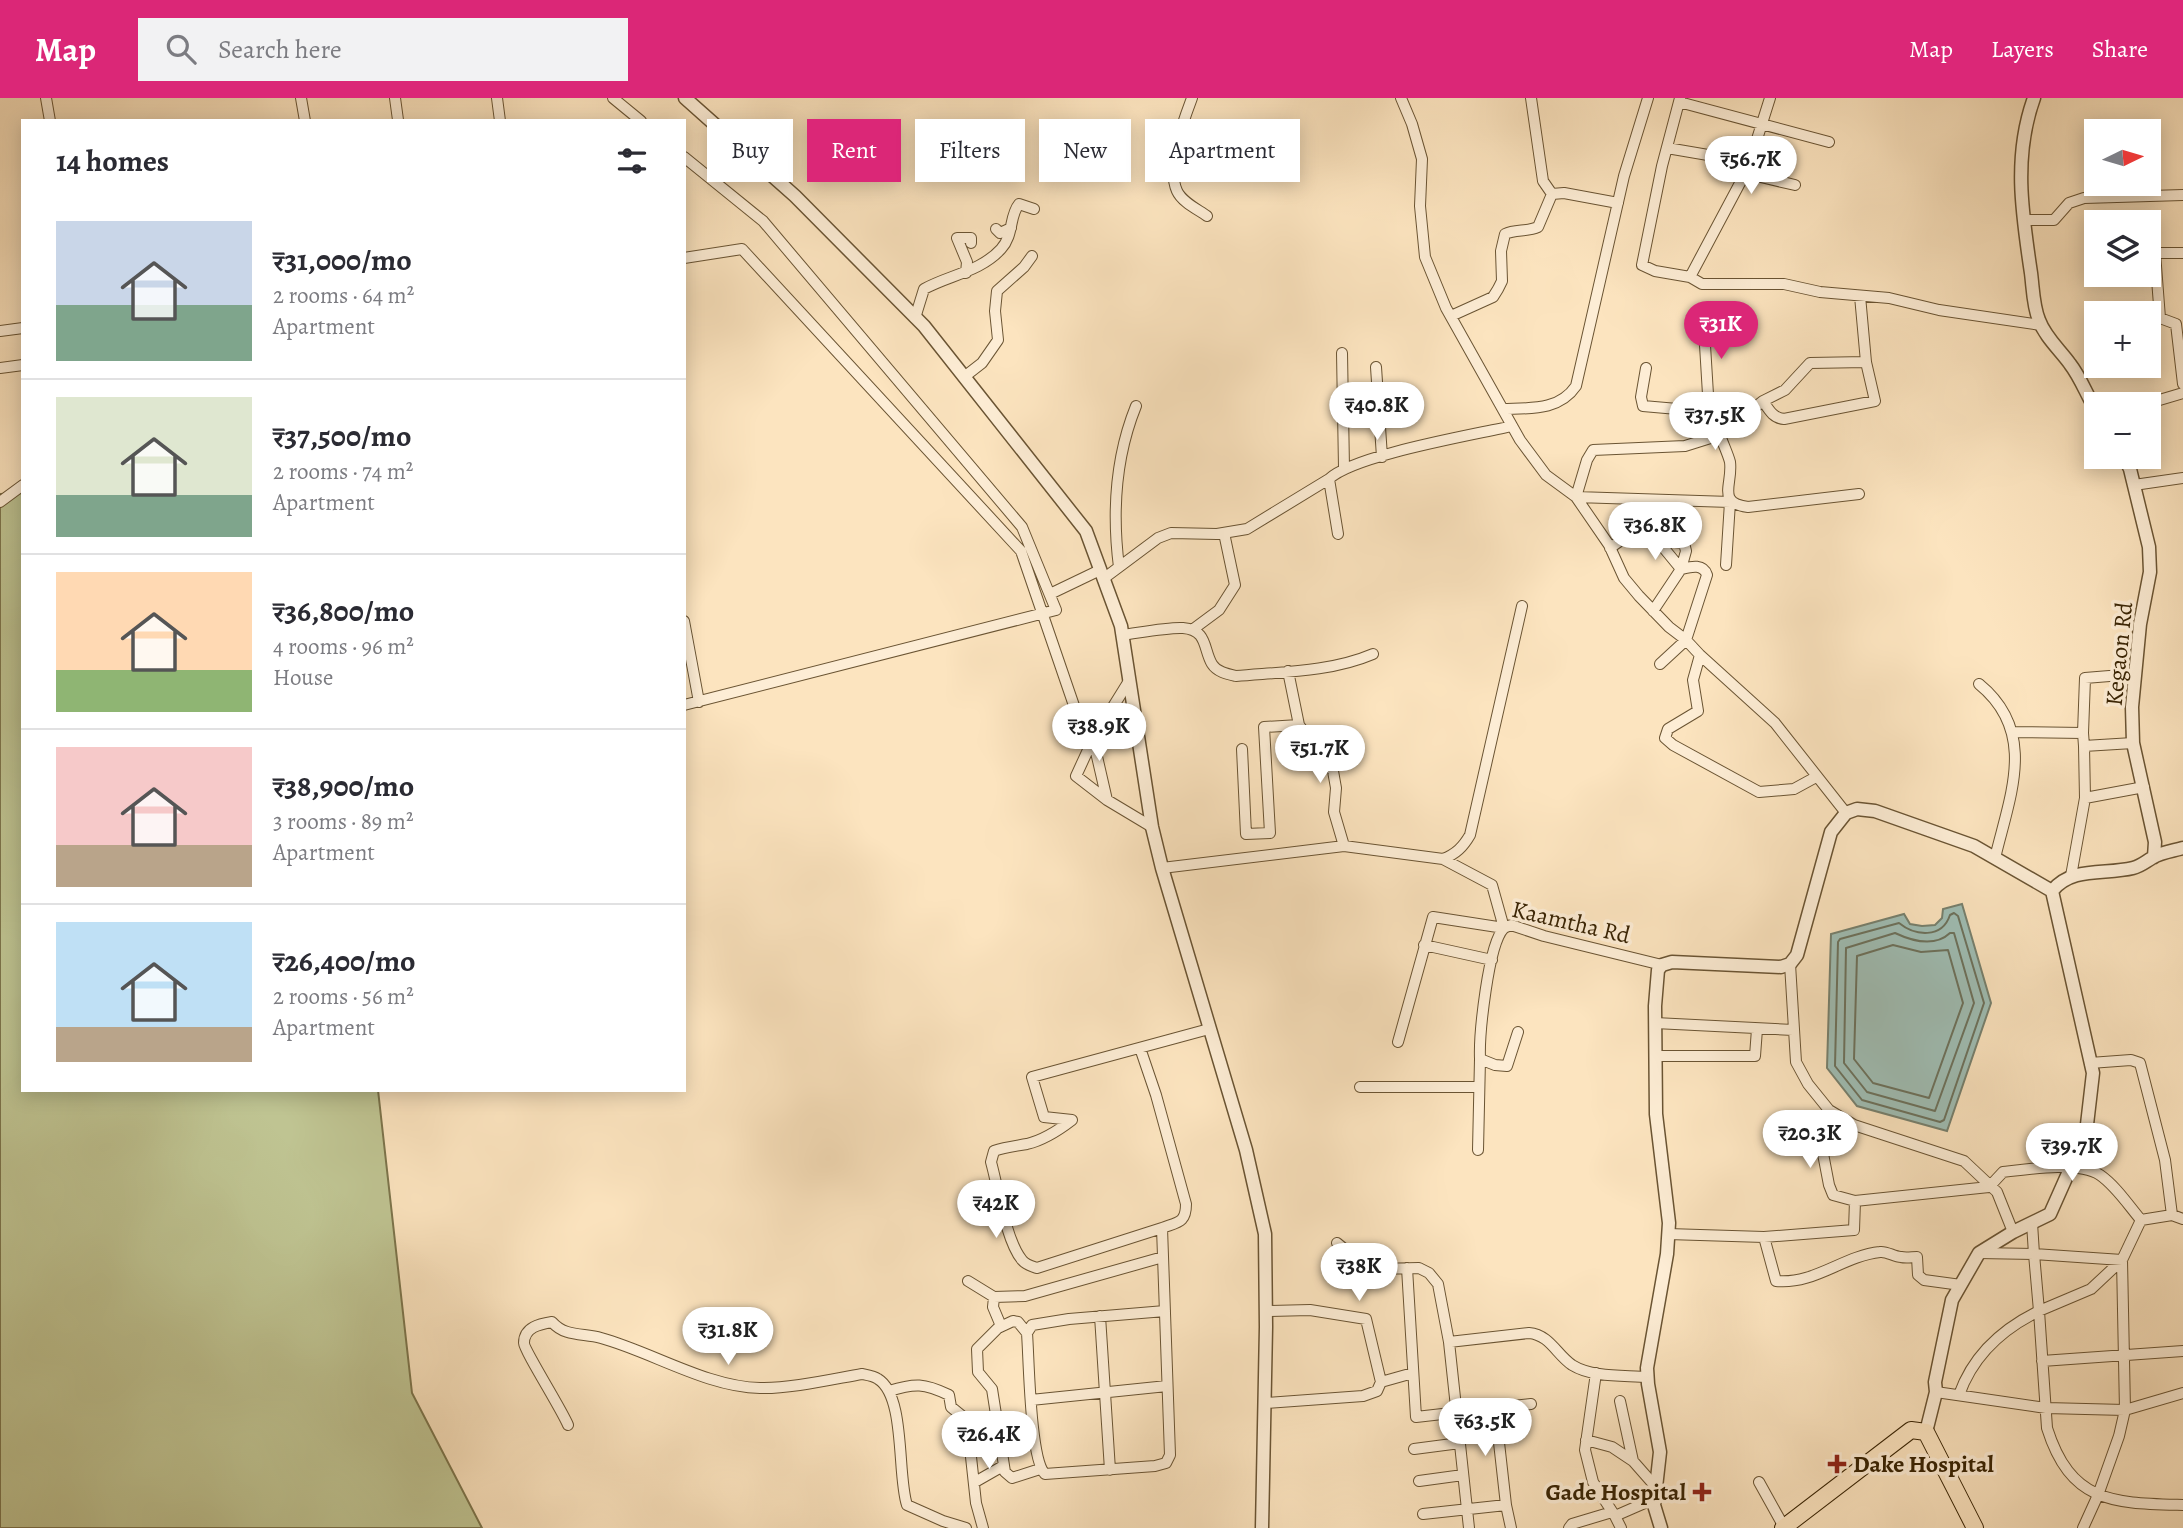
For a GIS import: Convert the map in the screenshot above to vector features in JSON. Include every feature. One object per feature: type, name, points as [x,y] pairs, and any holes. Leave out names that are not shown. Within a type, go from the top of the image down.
[{"type":"main road","points":[[1783,1527],[1802,1520],[1912,1430],[1926,1432],[1975,1528]]},
{"type":"street","points":[[46,98],[50,119]]},
{"type":"street","points":[[301,98],[305,119]]},
{"type":"street","points":[[395,98],[398,119]]},
{"type":"street","points":[[497,98],[500,119]]},
{"type":"street","points":[[613,98],[639,119]]},
{"type":"street","points":[[685,98],[795,196],[915,318],[1086,531],[1122,635],[1152,827],[1162,867],[1246,1150],[1265,1234],[1262,1528]]},
{"type":"street","points":[[1192,98],[1179,132],[1174,171],[1177,190],[1186,202],[1207,216]]},
{"type":"street","points":[[1401,98],[1422,159],[1420,206],[1425,257],[1451,316],[1512,426],[1546,475],[1576,498],[1611,548],[1624,578],[1653,611],[1775,723],[1846,813]]},
{"type":"street","points":[[1531,98],[1543,181],[1552,194]]},
{"type":"street","points":[[1503,409],[1549,406],[1570,396],[1576,386],[1618,203],[1648,98]]},
{"type":"street","points":[[1689,277],[1749,162],[1770,98]]},
{"type":"street","points":[[2034,98],[2024,125],[2021,151],[2024,220],[2033,292],[2041,325],[2071,365],[2086,392]]},
{"type":"street","points":[[1829,142],[1679,100],[1642,265],[1655,271],[1689,277],[1702,284],[1784,284],[1820,292],[1889,298],[1939,310],[2041,325]]},
{"type":"street","points":[[1667,148],[1749,162]]},
{"type":"street","points":[[686,158],[763,221],[1022,527],[1056,610],[686,705]]},
{"type":"street","points":[[1744,173],[1795,185]]},
{"type":"street","points":[[1552,194],[1564,193],[1618,203]]},
{"type":"street","points":[[1451,316],[1493,297],[1502,281],[1501,251],[1504,234],[1538,227],[1552,194]]},
{"type":"street","points":[[2024,220],[2054,220],[2069,203],[2084,198],[2183,195]]},
{"type":"street","points":[[915,318],[924,289],[966,273],[1001,249],[1012,228],[1013,211],[1019,205],[1034,209]]},
{"type":"street","points":[[996,229],[1000,233],[1012,228]]},
{"type":"street","points":[[966,273],[967,262],[957,238],[971,238],[971,243]]},
{"type":"street","points":[[686,258],[742,249],[1021,551],[1082,729],[1093,739],[1107,800]]},
{"type":"street","points":[[2183,253],[2155,253],[2160,318],[2179,324],[2183,384]]},
{"type":"street","points":[[964,377],[982,363],[998,340],[995,312],[997,291],[1024,267],[1032,256]]},
{"type":"street","points":[[1763,401],[1778,419],[1784,419],[1875,401],[1866,362],[1860,296]]},
{"type":"street","points":[[1703,312],[1709,411]]},
{"type":"street","points":[[0,331],[21,328]]},
{"type":"street","points":[[1342,353],[1344,468]]},
{"type":"street","points":[[1576,498],[1587,460],[1593,450],[1685,446],[1720,435],[1763,401],[1785,390],[1810,363],[1866,362]]},
{"type":"street","points":[[0,368],[21,365]]},
{"type":"street","points":[[1376,366],[1382,457]]},
{"type":"street","points":[[1646,368],[1641,397],[1643,406],[1723,413],[1739,420]]},
{"type":"street","points":[[2161,400],[2183,393]]},
{"type":"street","points":[[1119,567],[1114,520],[1116,490],[1123,443],[1136,405]]},
{"type":"street","points":[[1050,594],[1119,567],[1158,538],[1171,533],[1224,533],[1247,529],[1344,468],[1512,426]]},
{"type":"street","points":[[1720,435],[1730,462],[1726,565]]},
{"type":"street","name":"Kegaon Rd","points":[[2128,469],[2148,547],[2150,572],[2134,674],[2133,743],[2155,842],[2154,857]]},
{"type":"street","points":[[2134,485],[2183,478]]},
{"type":"street","points":[[1329,479],[1338,534]]},
{"type":"street","points":[[0,502],[21,486]]},
{"type":"street","points":[[1576,498],[1730,502],[1735,506],[1748,507],[1859,494]]},
{"type":"street","points":[[1611,548],[1644,524],[1681,569]]},
{"type":"street","points":[[1192,630],[1219,610],[1235,585],[1224,533]]},
{"type":"street","points":[[1653,611],[1681,569],[1686,551],[1684,542],[1657,540]]},
{"type":"street","points":[[1660,664],[1686,640],[1707,576],[1706,572],[1694,566],[1681,569]]},
{"type":"street","points":[[1443,859],[1458,850],[1470,835],[1521,606]]},
{"type":"street","points":[[1122,635],[1182,628],[1192,630],[1206,642],[1212,664],[1225,674],[1236,676],[1345,663],[1373,654]]},
{"type":"street","points":[[686,632],[699,702]]},
{"type":"street","points":[[1700,655],[1693,680],[1698,710],[1668,729],[1665,738],[1759,792],[1794,789],[1816,777]]},
{"type":"street","points":[[1288,671],[1299,725],[1334,771],[1334,812],[1344,846]]},
{"type":"street","points":[[2071,876],[2085,798],[2085,678],[2134,674]]},
{"type":"street","points":[[1129,681],[1093,739],[1076,776],[1107,800],[1152,827]]},
{"type":"street","points":[[1979,684],[1995,697],[2014,732],[2015,778],[1995,858]]},
{"type":"street","points":[[1270,853],[1264,727],[1299,725]]},
{"type":"street","points":[[2014,732],[2083,733]]},
{"type":"street","points":[[2084,746],[2133,743]]},
{"type":"street","points":[[1242,749],[1246,834],[1270,833]]},
{"type":"street","points":[[2085,798],[2144,787]]},
{"type":"street","points":[[1570,1528],[1572,1524],[1614,1514],[1654,1493],[1659,1472],[1660,1452],[1648,1377],[1650,1342],[1669,1223],[1657,1114],[1655,1023],[1658,970],[1662,965],[1672,962],[1781,967],[1790,964],[1797,955],[1831,832],[1846,813],[1857,809],[1875,811],[1974,846],[2052,891],[2093,1073],[2086,1133],[2050,1214],[2013,1232],[1979,1254],[1952,1300],[1926,1432]]},
{"type":"street","points":[[1162,867],[1344,846],[1443,859],[1492,885],[1504,928],[1499,933],[1492,960],[1479,1034],[1478,1150]]},
{"type":"street","points":[[2052,891],[2071,876],[2129,869],[2154,857],[2183,848]]},
{"type":"street","name":"Kaamtha Rd","points":[[1398,1042],[1433,917],[1504,928],[1511,925],[1544,936],[1662,965]]},
{"type":"street","points":[[1424,945],[1492,960]]},
{"type":"street","points":[[1790,964],[1796,1062],[1808,1084],[1829,1110],[1854,1125],[1964,1161],[1997,1192],[2013,1232]]},
{"type":"street","points":[[1655,1023],[1793,1030]]},
{"type":"street","points":[[1655,1056],[1755,1056],[1757,1028]]},
{"type":"street","points":[[1140,1048],[1156,1094],[1186,1204],[1186,1215],[1182,1220],[1163,1228],[1037,1268],[1027,1265],[1020,1259],[1009,1231],[991,1162],[994,1151],[1049,1136],[1072,1120],[1044,1117],[1032,1077],[1209,1029]]},
{"type":"street","points":[[1480,1059],[1507,1066],[1518,1032]]},
{"type":"street","points":[[2090,1063],[2131,1060],[2140,1063],[2165,1160],[2172,1215]]},
{"type":"street","points":[[1360,1087],[1479,1087]]},
{"type":"street","points":[[1829,1110],[1820,1138],[1833,1195],[1855,1201],[1989,1187],[2003,1172],[2037,1167],[2071,1167],[2099,1174],[2141,1220]]},
{"type":"street","points":[[1668,1234],[1764,1237],[1854,1230],[1855,1201]]},
{"type":"street","points":[[2141,1220],[2172,1215],[2183,1219]]},
{"type":"street","points":[[1959,1395],[1975,1360],[2017,1322],[2091,1289],[2122,1260],[2141,1220]]},
{"type":"street","points":[[2032,1223],[2047,1428],[2052,1444],[2067,1472],[2098,1495],[2126,1503],[2183,1505]]},
{"type":"street","points":[[1163,1228],[1170,1455],[1166,1463],[1155,1466],[1045,1474],[1040,1469],[1031,1400],[1027,1333],[1032,1325],[1165,1311]]},
{"type":"street","points":[[1764,1237],[1776,1281],[1787,1282],[1812,1277],[1835,1266],[1882,1251],[1900,1257],[1917,1257],[1918,1275],[1924,1280],[1961,1285]]},
{"type":"street","points":[[1337,1243],[1359,1261],[1376,1269],[1419,1268],[1429,1273],[1438,1284],[1449,1342],[1469,1528]]},
{"type":"street","points":[[1979,1254],[2122,1260]]},
{"type":"street","points":[[968,1281],[994,1297],[1025,1296],[1163,1257]]},
{"type":"street","points":[[2083,1528],[2119,1436],[2125,1410],[2122,1260]]},
{"type":"street","points":[[1407,1268],[1416,1417],[1531,1404]]},
{"type":"street","points":[[994,1297],[993,1307],[1001,1326]]},
{"type":"street","points":[[1265,1403],[1363,1396],[1377,1391],[1381,1382],[1366,1319],[1310,1310],[1266,1311]]},
{"type":"street","points":[[1100,1316],[1110,1470]]},
{"type":"street","points":[[1027,1333],[1018,1322],[1013,1321],[1001,1326],[977,1349],[976,1359],[978,1372],[992,1389],[1005,1472],[1012,1478],[1040,1469]]},
{"type":"street","points":[[568,1425],[562,1410],[525,1350],[527,1333],[537,1324],[552,1322],[560,1331],[601,1338],[673,1365],[739,1385],[761,1388],[862,1374],[879,1379],[889,1391],[895,1408],[903,1493],[907,1505],[966,1528]]},
{"type":"street","points":[[1449,1342],[1539,1334],[1574,1366],[1596,1373],[1648,1377]]},
{"type":"street","points":[[2042,1361],[2183,1351]]},
{"type":"street","points":[[1381,1382],[1413,1373]]},
{"type":"street","points":[[1596,1373],[1585,1450],[1593,1482],[1621,1528]]},
{"type":"street","points":[[889,1391],[911,1384],[929,1385],[949,1395],[951,1407],[967,1420],[976,1503],[983,1528]]},
{"type":"street","points":[[1031,1400],[1167,1386]]},
{"type":"street","points":[[1936,1392],[2046,1408],[2125,1410],[2183,1393]]},
{"type":"street","points":[[1620,1401],[1633,1461],[1654,1493],[1661,1528]]},
{"type":"street","points":[[1494,1407],[1511,1528]]},
{"type":"street","points":[[1586,1440],[1612,1447],[1633,1461]]},
{"type":"street","points":[[1413,1449],[1460,1443]]},
{"type":"street","points":[[975,1482],[1003,1466]]},
{"type":"street","points":[[1419,1481],[1463,1475]]},
{"type":"street","points":[[1759,1482],[1783,1527]]},
{"type":"street","points":[[1423,1514],[1506,1505]]},
{"type":"green space","points":[[21,493],[21,1092],[378,1092],[412,1393],[482,1528],[0,1528],[0,494]]},
{"type":"water","points":[[1962,904],[1991,1003],[1947,1131],[1857,1106],[1827,1068],[1831,934],[1904,914],[1910,924],[1935,925],[1942,918],[1943,909]]},
{"type":"place","name":"Dake Hospital","points":[[1837,1464]]},
{"type":"place","name":"Gade Hospital","points":[[1702,1492]]}]
